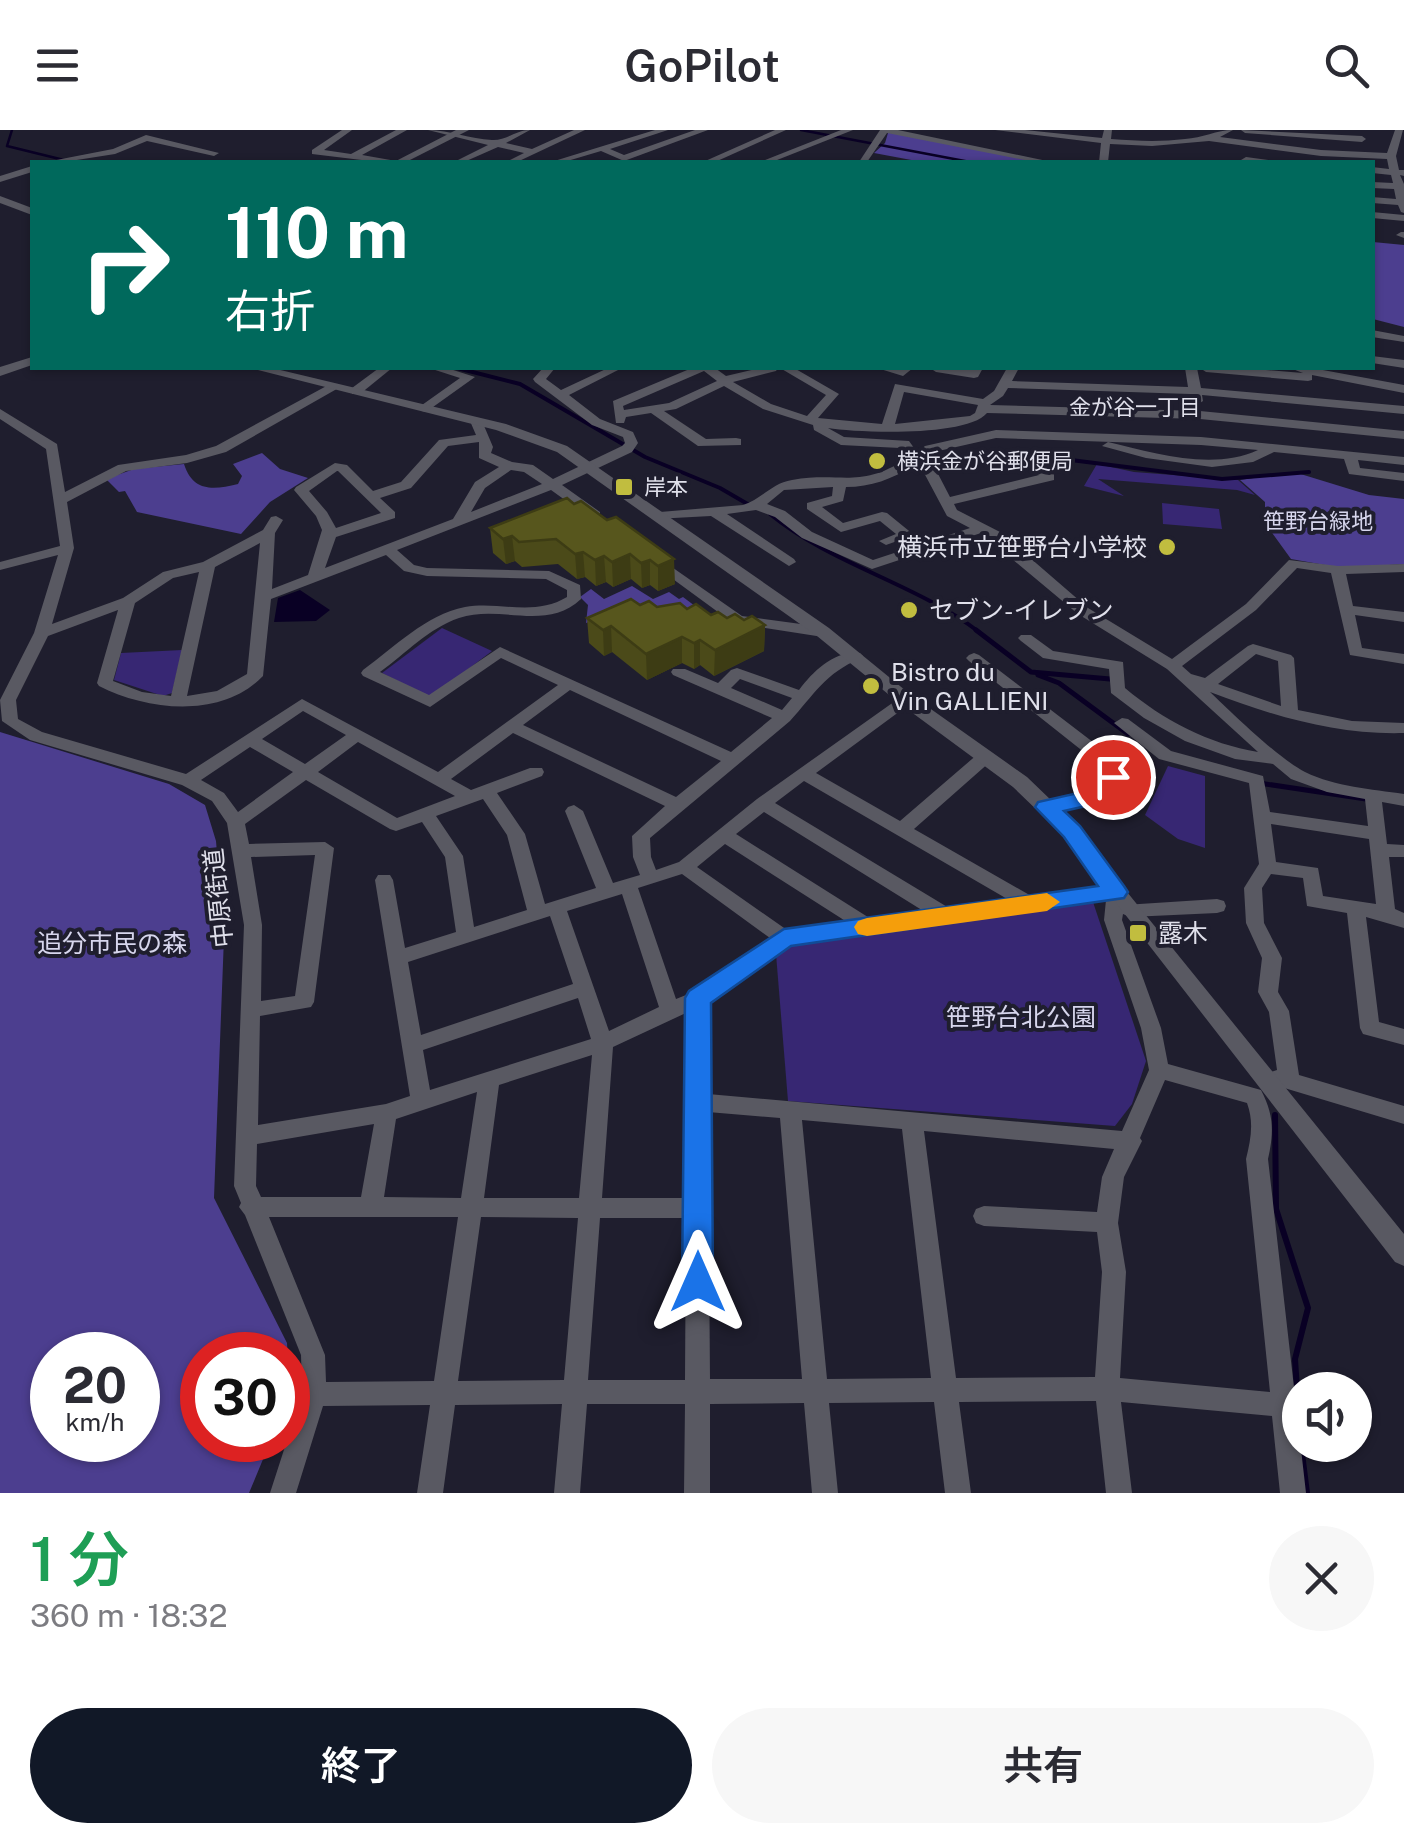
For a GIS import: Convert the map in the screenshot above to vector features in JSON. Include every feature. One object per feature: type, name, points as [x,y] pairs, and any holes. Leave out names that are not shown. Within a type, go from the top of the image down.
[{"type":"street","points":[[128,130],[214,154],[199,160]]},
{"type":"street","points":[[348,130],[314,149],[383,160]]},
{"type":"street","points":[[352,156],[403,130]]},
{"type":"street","points":[[432,130],[530,151]]},
{"type":"street","points":[[402,160],[464,130]]},
{"type":"street","points":[[462,160],[526,130]]},
{"type":"street","points":[[515,160],[581,130]]},
{"type":"street","points":[[563,160],[664,130]]},
{"type":"street","points":[[605,150],[624,158],[704,130]]},
{"type":"street","points":[[713,160],[782,130]]},
{"type":"street","points":[[770,160],[849,130]]},
{"type":"street","points":[[867,160],[885,130],[929,134],[1039,160]]},
{"type":"street","points":[[976,148],[983,130]]},
{"type":"street","points":[[999,130],[1107,134],[1155,148],[1212,139],[1265,148],[1397,153]]},
{"type":"street","points":[[1212,139],[1229,130]]},
{"type":"street","points":[[1245,130],[1361,134],[1366,154]]},
{"type":"street","points":[[1375,200],[1403,205],[1397,153],[1399,130]]},
{"type":"street","points":[[1049,160],[1055,134]]},
{"type":"street","points":[[1103,160],[1107,134]]},
{"type":"street","points":[[62,159],[115,150],[146,138]]},
{"type":"street","points":[[1246,160],[1265,148]]},
{"type":"street","points":[[579,155],[588,160]]},
{"type":"street","points":[[0,180],[30,170]]},
{"type":"street","points":[[1375,170],[1400,173]]},
{"type":"street","points":[[1375,185],[1401,187]]},
{"type":"street","points":[[0,199],[30,211]]},
{"type":"street","points":[[1375,215],[1404,218]]},
{"type":"street","points":[[1375,334],[1404,339]]},
{"type":"street","points":[[1375,359],[1404,364]]},
{"type":"street","points":[[0,372],[30,362]]},
{"type":"street","points":[[272,370],[426,408],[480,430],[540,439],[591,468],[823,632],[904,699],[985,756],[1072,832],[1404,1254]]},
{"type":"street","points":[[60,500],[124,468],[187,460],[221,449],[382,370]]},
{"type":"street","points":[[426,408],[469,377],[443,370]]},
{"type":"street","points":[[264,597],[554,484],[628,449],[632,442],[629,435],[596,422],[539,379],[547,370]]},
{"type":"street","points":[[560,395],[608,370]]},
{"type":"street","points":[[620,430],[617,404],[700,370]]},
{"type":"street","points":[[708,370],[757,404],[809,421],[887,429],[923,429],[974,419],[1006,384],[1012,370]]},
{"type":"street","points":[[621,414],[672,406],[724,382],[765,370]]},
{"type":"street","points":[[790,370],[833,394],[809,421]]},
{"type":"street","points":[[949,370],[974,374],[976,370]]},
{"type":"street","points":[[1072,370],[1086,437]]},
{"type":"street","points":[[1191,370],[1201,442]]},
{"type":"street","points":[[1272,370],[1305,371],[1404,389]]},
{"type":"street","points":[[1305,371],[1324,452]]},
{"type":"street","points":[[1006,384],[1194,391],[1404,410]]},
{"type":"street","points":[[887,429],[898,387],[984,406],[1200,414],[1404,435]]},
{"type":"street","points":[[653,409],[703,443],[736,442]]},
{"type":"street","name":"中原街道","points":[[0,413],[52,447],[67,548],[42,633],[8,700],[10,722],[36,736],[188,782],[218,798],[236,822],[253,925],[245,1186],[250,1207],[313,1355],[314,1394],[282,1493]]},
{"type":"street","points":[[809,421],[840,441],[904,444],[944,502],[963,521],[996,535],[1043,572],[1083,611],[1188,677],[1290,713],[1367,728],[1404,728]]},
{"type":"street","points":[[480,430],[484,456],[509,466],[528,468],[615,530]]},
{"type":"street","points":[[372,496],[406,485],[444,443],[480,430]]},
{"type":"street","points":[[919,463],[930,449],[996,434],[1201,442],[1404,461]]},
{"type":"street","points":[[1086,437],[1149,456],[1188,461],[1230,460],[1260,455],[1272,447]]},
{"type":"street","points":[[757,505],[778,487],[810,481],[858,483],[919,463],[992,455],[1032,461],[1049,476],[944,502]]},
{"type":"street","points":[[1350,455],[1354,471],[1404,477]]},
{"type":"street","points":[[459,520],[480,485],[509,466]]},
{"type":"street","points":[[314,578],[330,534],[330,521],[301,490],[335,468],[342,468],[390,515],[330,534]]},
{"type":"street","points":[[840,482],[838,498],[812,506],[841,528],[882,516],[907,535],[886,541]]},
{"type":"street","points":[[660,516],[757,505],[780,514],[807,535],[872,565],[981,528]]},
{"type":"street","points":[[713,511],[789,562]]},
{"type":"street","points":[[42,633],[128,601],[168,575],[208,565],[272,526],[256,676],[246,684],[176,703],[116,690],[105,683],[128,601]]},
{"type":"street","points":[[0,566],[67,548]]},
{"type":"street","points":[[387,548],[409,568],[426,572],[549,575],[575,588],[574,599],[563,608],[541,613],[469,610],[450,616],[369,672],[430,702],[500,652],[732,759]]},
{"type":"street","points":[[646,552],[738,620],[823,632]]},
{"type":"street","points":[[1174,666],[1251,607],[1294,563],[1338,570],[1403,572]]},
{"type":"street","points":[[176,703],[208,565]]},
{"type":"street","points":[[1338,570],[1354,652],[1404,659]]},
{"type":"street","points":[[1348,610],[1404,617]]},
{"type":"street","points":[[1026,638],[1048,655],[1118,665],[1117,689],[1126,698],[1194,738],[1246,758],[1276,759]]},
{"type":"street","points":[[1206,685],[1253,648],[1286,658],[1290,713]]},
{"type":"street","points":[[650,878],[642,857],[641,836],[784,717],[804,697],[820,671],[854,656]]},
{"type":"street","points":[[974,658],[1113,766],[1113,777],[1105,794],[1046,807]]},
{"type":"street","points":[[679,672],[784,717]]},
{"type":"street","points":[[720,690],[738,672],[804,697]]},
{"type":"street","points":[[1188,677],[1195,688],[1276,759],[1312,782],[1404,800]]},
{"type":"street","points":[[440,779],[570,683]]},
{"type":"street","points":[[397,958],[685,868],[762,803],[904,699]]},
{"type":"street","points":[[188,782],[302,704],[440,779],[478,794],[516,834],[585,988],[602,1044],[566,1493]]},
{"type":"street","points":[[1122,723],[1165,755],[1257,780],[1268,867]]},
{"type":"street","points":[[511,726],[676,805]]},
{"type":"street","points":[[236,822],[357,735]]},
{"type":"street","points":[[250,739],[396,825],[536,772]]},
{"type":"street","points":[[902,830],[985,756]]},
{"type":"street","points":[[802,773],[1031,904]]},
{"type":"street","points":[[1282,1396],[1257,1158],[1279,1010],[1268,992],[1272,958],[1255,923],[1254,888],[1268,867],[1312,872],[1314,902],[1395,917],[1378,842],[1373,795]]},
{"type":"street","points":[[762,803],[945,915]]},
{"type":"street","points":[[574,811],[607,892]]},
{"type":"street","points":[[425,813],[454,856],[466,936]]},
{"type":"street","points":[[1263,818],[1404,851]]},
{"type":"street","points":[[724,835],[869,927]]},
{"type":"street","points":[[243,851],[326,848],[304,1002],[250,1010]]},
{"type":"street","points":[[685,868],[784,938]]},
{"type":"street","points":[[384,880],[422,1102]]},
{"type":"street","points":[[628,885],[670,1010]]},
{"type":"street","points":[[1119,1493],[1107,1389],[1114,1272],[1108,1223],[1113,1176],[1159,1070],[1151,1028],[1113,920],[1123,901]]},
{"type":"street","points":[[248,1136],[386,1113],[602,1044],[698,998],[784,938],[1031,904],[1123,901],[1217,906]]},
{"type":"street","points":[[1356,908],[1370,1028],[1404,1037]]},
{"type":"street","points":[[412,1046],[585,988]]},
{"type":"street","points":[[697,1493],[698,998]]},
{"type":"street","points":[[1159,1070],[1270,1084],[1404,1115]]},
{"type":"street","points":[[430,1493],[489,1082]]},
{"type":"street","points":[[698,1102],[1131,1141]]},
{"type":"street","points":[[790,1110],[825,1493]]},
{"type":"street","points":[[370,1207],[386,1113]]},
{"type":"street","points":[[912,1121],[958,1493]]},
{"type":"street","points":[[250,1207],[698,1208]]},
{"type":"street","points":[[984,1216],[1108,1223]]},
{"type":"street","points":[[314,1394],[1107,1389],[1282,1405]]},
{"type":"street","points":[[1289,1462],[1293,1493]]},
{"type":"green space","points":[[888,133],[1031,160],[911,160],[874,153],[885,143]]},
{"type":"green space","points":[[1375,242],[1404,245],[1404,327],[1375,320]]},
{"type":"green space","points":[[262,453],[280,469],[308,478],[270,502],[241,534],[137,512],[125,491],[119,492],[106,479],[134,469],[184,464],[198,484],[212,488],[229,486],[238,484],[242,476],[233,464]]},
{"type":"green space","points":[[1097,464],[1134,472],[1238,480],[1255,495],[1237,490],[1098,479],[1124,496],[1084,486]]},
{"type":"green space","name":"笹野台緑地","points":[[1294,472],[1369,495],[1404,499],[1404,564],[1342,568],[1291,559],[1265,523],[1265,502],[1240,480]]},
{"type":"green space","points":[[1162,503],[1219,509],[1222,529],[1163,524]]},
{"type":"green space","points":[[632,586],[653,599],[669,592],[679,599],[683,597],[723,627],[597,619],[586,623],[588,605],[580,597],[591,589],[604,599]]},
{"type":"green space","points":[[442,628],[492,651],[434,695],[425,695],[382,673]]},
{"type":"green space","points":[[182,650],[172,693],[163,696],[114,680],[121,653]]},
{"type":"green space","name":"追分市民の森","points":[[0,732],[169,784],[205,805],[216,841],[224,937],[214,1198],[281,1332],[180,1332],[180,1462],[262,1462],[249,1493],[0,1493]]},
{"type":"green space","points":[[1168,766],[1205,776],[1205,848],[1178,839],[1145,815]]},
{"type":"green space","name":"笹野台北公園","points":[[1093,902],[1146,1061],[1132,1104],[1115,1126],[788,1101],[776,954],[794,943]]},
{"type":"shaded area","points":[[300,590],[330,610],[316,621],[274,622],[278,598]]},
{"type":"building","points":[[567,498],[574,504],[581,501],[607,520],[616,517],[674,559],[658,566],[650,560],[641,563],[630,554],[612,562],[604,556],[595,560],[583,552],[575,554],[556,539],[519,542],[512,536],[503,539],[490,528]]},
{"type":"building","points":[[631,599],[640,605],[649,601],[657,607],[680,603],[687,609],[696,604],[711,615],[718,612],[727,618],[735,614],[744,620],[752,616],[765,625],[715,650],[700,640],[694,643],[682,637],[646,654],[611,626],[603,630],[587,618]]},
{"type":"waterway","points":[[12,130],[7,146],[64,160]]},
{"type":"waterway","points":[[801,130],[959,160]]},
{"type":"waterway","points":[[465,370],[520,384],[645,457],[720,488],[751,506]]},
{"type":"waterway","points":[[1047,457],[1222,479],[1309,472]]},
{"type":"waterway","points":[[770,514],[820,547],[928,600],[979,632]]},
{"type":"waterway","points":[[976,630],[1031,672],[1110,679]]},
{"type":"waterway","points":[[1038,675],[1059,683],[1128,734]]},
{"type":"waterway","points":[[1259,783],[1366,799]]},
{"type":"waterway","points":[[1275,1115],[1276,1209],[1308,1308],[1295,1359],[1296,1372]]},
{"type":"waterway","points":[[1303,1462],[1307,1493]]},
{"type":"slow traffic","points":[[867,927],[1047,902]]},
{"type":"place","name":"横浜金が谷郵便局","points":[[877,461]]},
{"type":"place","name":"岸本","points":[[624,487]]},
{"type":"place","name":"横浜市立笹野台小学校","points":[[1167,547]]},
{"type":"place","name":"セブン-イレブン","points":[[909,610]]},
{"type":"place","name":"Bistro du Vin GALLIENI","points":[[871,686]]},
{"type":"place","name":"露木","points":[[1138,933]]},
{"type":"district","name":"金が谷一丁目","points":[[1135,407]]},
{"type":"route","points":[[698,1282],[698,998],[784,938],[1116,892],[1072,832],[1046,807],[1105,794],[1113,777]]}]
